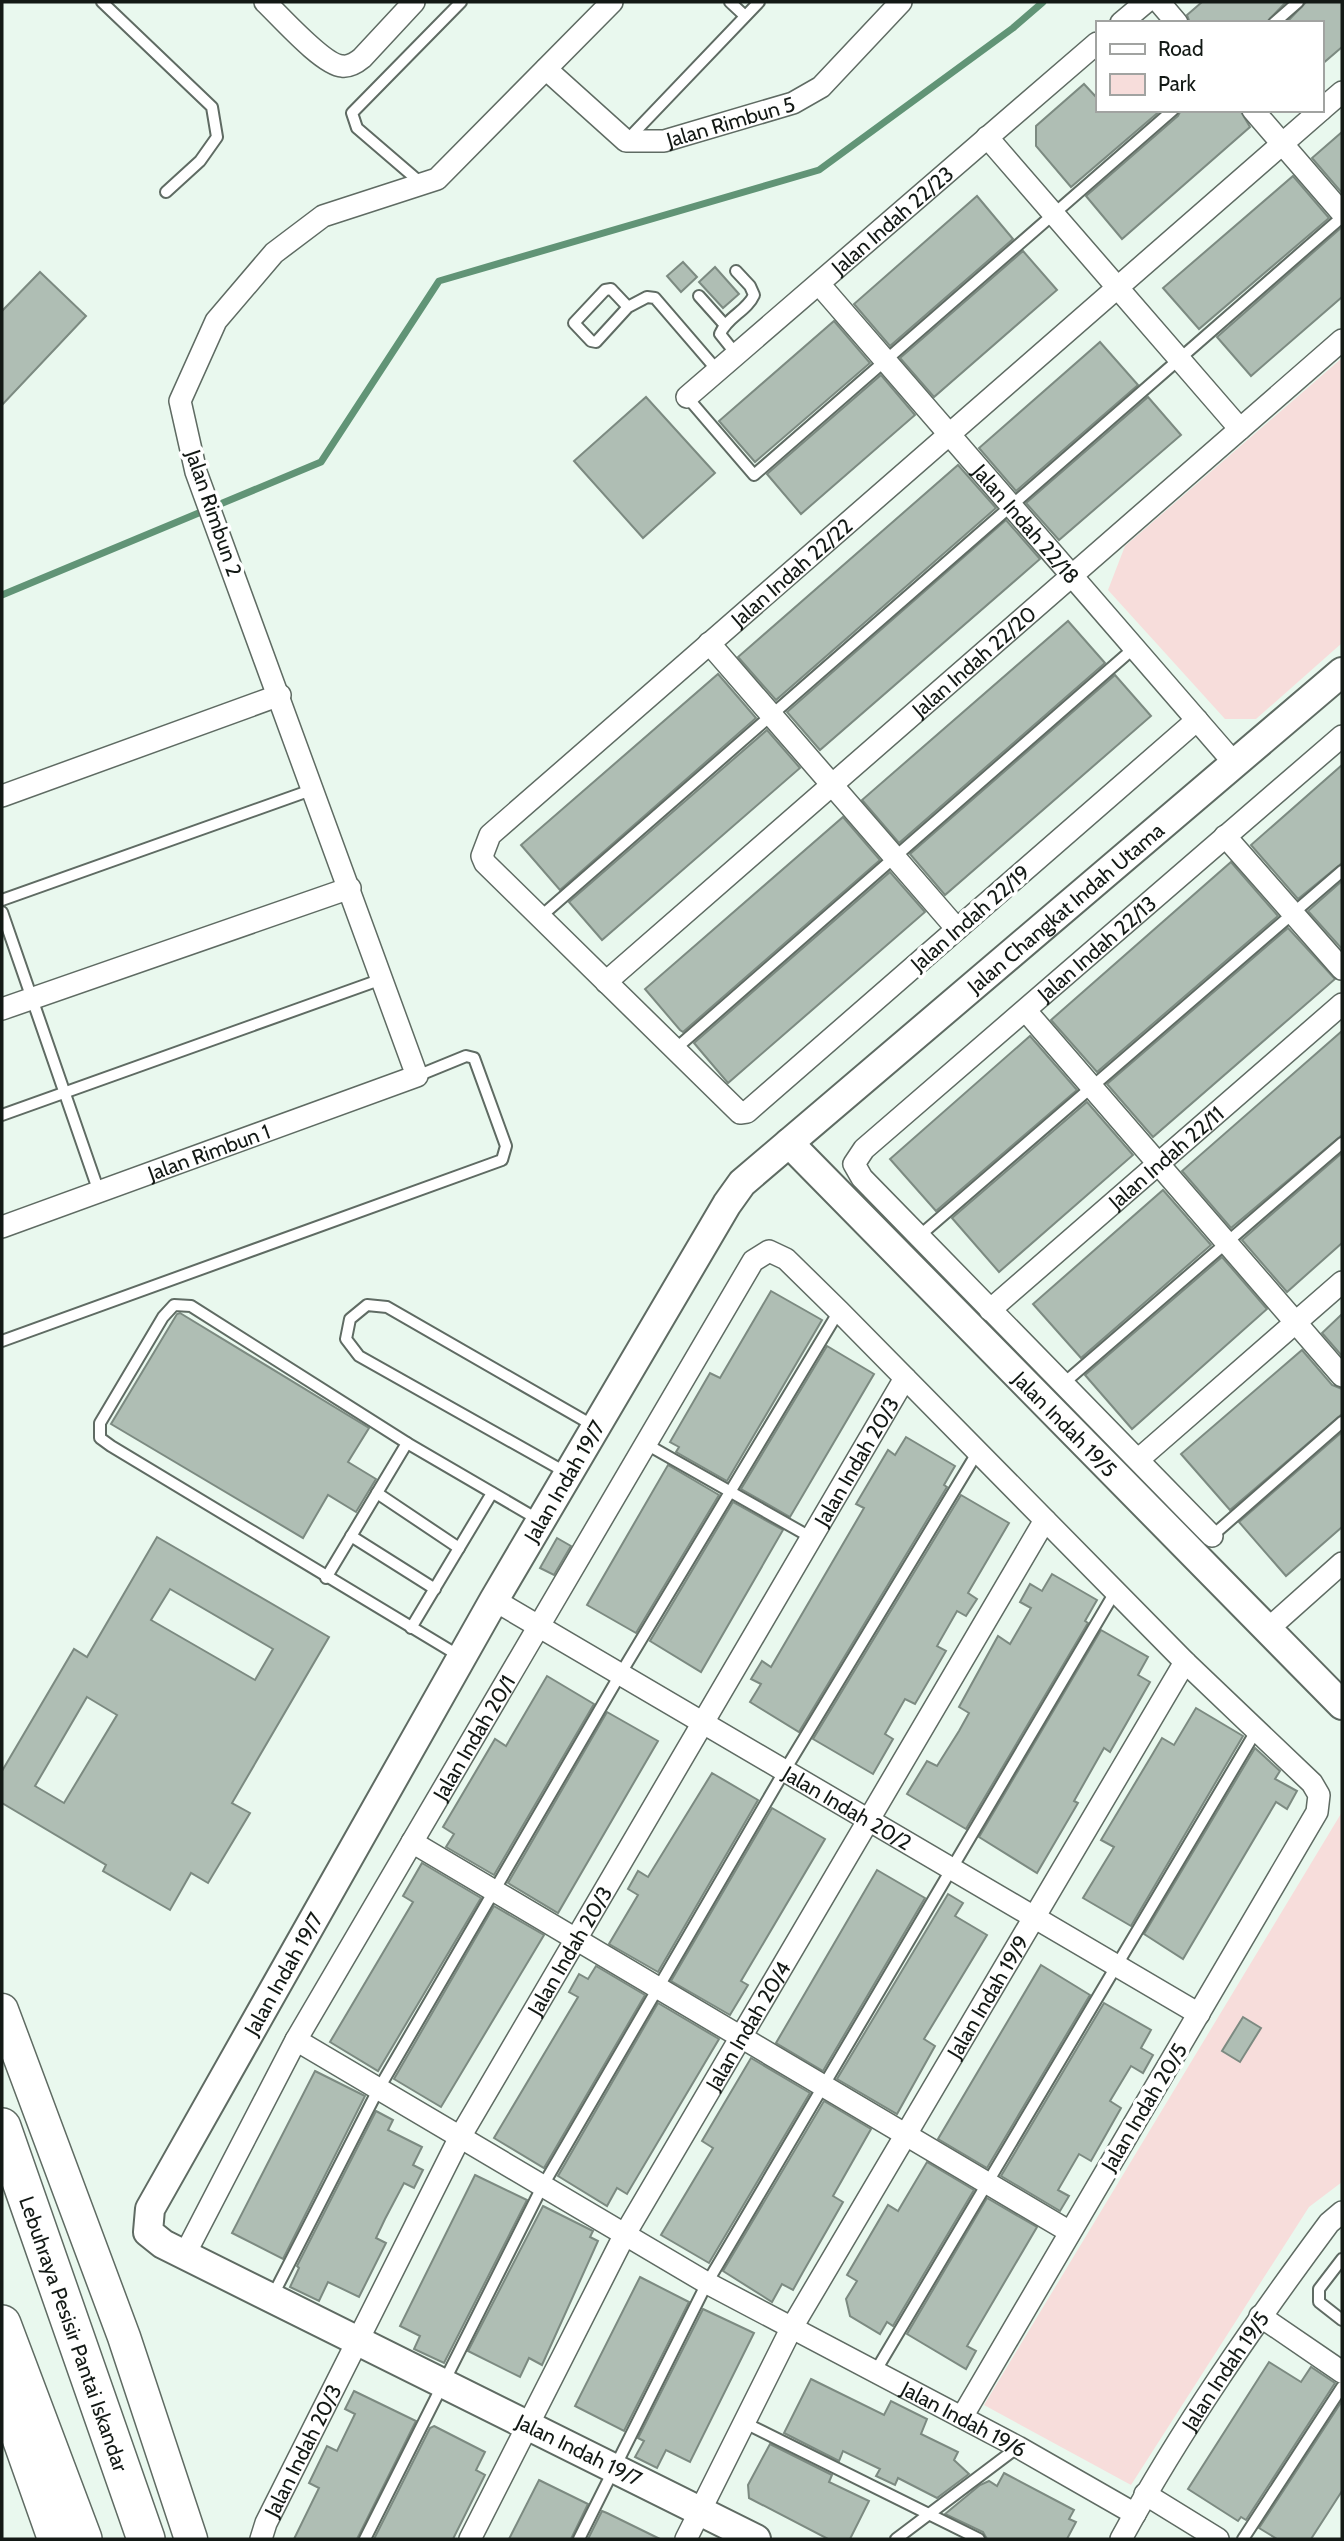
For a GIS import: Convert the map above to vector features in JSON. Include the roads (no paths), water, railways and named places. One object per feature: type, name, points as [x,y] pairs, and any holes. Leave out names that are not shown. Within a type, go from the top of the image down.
[{"type":"highway","name":"Lebuhraya Pesisir Pantai Iskandar","points":[[2,2127],[146,2539]]},
{"type":"highway","points":[[2,2324],[83,2539]]},
{"type":"main road","points":[[2,2010],[124,2337],[191,2539]]},
{"type":"main road","points":[[2,2392],[54,2539]]},
{"type":"street","points":[[268,3],[327,60],[340,67],[352,65],[362,58],[414,2]]},
{"type":"street","name":"Jalan Rimbun 2","points":[[417,1076],[227,550],[196,472],[180,401],[216,321],[274,253],[323,216],[437,179],[612,2]]},
{"type":"street","name":"Jalan Rimbun 5","points":[[626,141],[664,141],[793,103],[821,87],[901,2]]},
{"type":"street","points":[[1123,21],[1146,2]]},
{"type":"street","points":[[1159,2],[1175,21]]},
{"type":"street","name":"Jalan Indah 22/23","points":[[687,397],[1096,44]]},
{"type":"street","points":[[547,69],[626,141]]},
{"type":"street","name":"Jalan Indah 22/22","points":[[1323,108],[1342,92]]},
{"type":"street","points":[[1255,112],[1342,215]]},
{"type":"street","name":"Jalan Indah 22/22","points":[[539,918],[485,863],[482,850],[490,835],[1319,112]]},
{"type":"street","points":[[986,137],[1240,429]]},
{"type":"street","name":"Jalan Indah 22/18","points":[[819,284],[1235,764]]},
{"type":"street","name":"Jalan Indah 22/20","points":[[606,982],[1342,340]]},
{"type":"street","points":[[709,643],[957,929]]},
{"type":"street","name":"Jalan Changkat Indah Utama","points":[[789,1143],[1342,672]]},
{"type":"street","points":[[2,796],[280,695]]},
{"type":"street","name":"Jalan Indah 22/19","points":[[673,1051],[740,1113],[747,1112],[1197,720]]},
{"type":"street","name":"Jalan Indah 22/13","points":[[918,1237],[862,1178],[853,1164],[864,1149],[1342,736]]},
{"type":"street","points":[[1225,836],[1342,969]]},
{"type":"street","points":[[2,1009],[350,888]]},
{"type":"street","points":[[539,918],[673,1051]]},
{"type":"street","name":"Jalan Indah 22/11","points":[[990,1310],[1342,1004]]},
{"type":"street","points":[[1026,1011],[1342,1376]]},
{"type":"street","name":"Jalan Rimbun 1","points":[[2,1227],[417,1076]]},
{"type":"street","name":"Jalan Indah 19/7","points":[[756,2539],[163,2244],[148,2232],[150,2209],[494,1600],[727,1203],[743,1183],[789,1143]]},
{"type":"street","name":"Jalan Indah 19/5","points":[[789,1143],[1342,1705]]},
{"type":"street","points":[[918,1237],[1212,1536]]},
{"type":"street","name":"Jalan Indah 20/1","points":[[185,2254],[296,2040],[753,1261],[769,1251],[786,1259],[839,1311]]},
{"type":"street","points":[[1139,1459],[1342,1282]]},
{"type":"street","points":[[839,1311],[1115,1592],[1256,1731]]},
{"type":"street","name":"Jalan Indah 20/3","points":[[261,2539],[266,2523],[460,2137],[905,1378]]},
{"type":"street","name":"Jalan Indah 20/4","points":[[470,2539],[530,2426],[625,2234],[1045,1520]]},
{"type":"street","points":[[1268,1629],[1342,1563]]},
{"type":"street","name":"Jalan Indah 20/2","points":[[494,1600],[1199,2014]]},
{"type":"street","name":"Jalan Indah 19/9","points":[[701,2511],[791,2329],[1185,1662]]},
{"type":"street","name":"Jalan Indah 20/5","points":[[962,2417],[1317,1812],[1319,1796],[1312,1783],[1256,1731]]},
{"type":"street","points":[[412,1842],[659,1989],[742,2035],[1070,2232]]},
{"type":"street","name":"Jalan Indah 19/6","points":[[296,2040],[706,2283],[1018,2447],[1135,2514]]},
{"type":"street","name":"Jalan Indah 19/5","points":[[1121,2539],[1145,2494],[1260,2316],[1329,2223],[1342,2211]]},
{"type":"street","points":[[1260,2316],[1342,2372]]},
{"type":"street","points":[[1145,2494],[1218,2539]]},
{"type":"street","points":[[686,2539],[701,2511]]},
{"type":"lane","points":[[102,2],[212,107],[217,137],[200,161],[166,192]]},
{"type":"lane","points":[[421,183],[357,128],[352,113],[461,2]]},
{"type":"lane","points":[[730,2],[745,16]]},
{"type":"lane","points":[[626,141],[760,2]]},
{"type":"lane","points":[[1276,21],[1298,2]]},
{"type":"lane","points":[[687,397],[754,475],[1172,112]]},
{"type":"lane","points":[[539,918],[1342,215]]},
{"type":"lane","points":[[736,271],[750,286],[754,295],[751,301],[724,324],[720,334],[736,354]]},
{"type":"lane","points":[[628,307],[611,289],[605,290],[573,323],[591,341],[596,342],[628,307],[647,297],[655,298],[718,370]]},
{"type":"lane","points":[[699,296],[724,324]]},
{"type":"lane","points":[[673,1051],[1134,648]]},
{"type":"lane","points":[[2,900],[314,789]]},
{"type":"lane","points":[[918,1237],[1342,871]]},
{"type":"lane","points":[[2,912],[99,1192]]},
{"type":"lane","points":[[2,1115],[382,979]]},
{"type":"lane","points":[[2,1340],[502,1160],[506,1146],[474,1058],[466,1056],[417,1076]]},
{"type":"lane","points":[[1064,1383],[1342,1143]]},
{"type":"lane","points":[[462,1657],[326,1578],[100,1438],[100,1423],[149,1340],[174,1305],[191,1307],[407,1443],[541,1522]]},
{"type":"lane","points":[[569,1474],[359,1356],[346,1339],[350,1319],[367,1305],[387,1307],[597,1428]]},
{"type":"lane","points":[[272,2297],[378,2090],[621,1673],[839,1311]]},
{"type":"lane","points":[[1212,1536],[1342,1422]]},
{"type":"lane","points":[[326,1578],[407,1443]]},
{"type":"lane","points":[[646,1444],[812,1538]]},
{"type":"lane","points":[[365,2539],[542,2187],[785,1770],[977,1453]]},
{"type":"lane","points":[[377,1493],[458,1548]]},
{"type":"lane","points":[[411,1628],[492,1493]]},
{"type":"lane","points":[[351,1536],[435,1589]]},
{"type":"lane","points":[[579,2539],[706,2283],[1115,1592]]},
{"type":"lane","points":[[875,2372],[1256,1731]]},
{"type":"lane","points":[[1342,2259],[1319,2289],[1319,2302],[1342,2320]]},
{"type":"lane","points":[[1243,2539],[1342,2387]]},
{"type":"lane","points":[[744,2423],[979,2539]]},
{"type":"lane","points":[[896,2539],[1018,2447]]},
{"type":"waterway","points":[[2,595],[321,462],[439,281],[819,170],[1013,28],[1043,2]]}]
